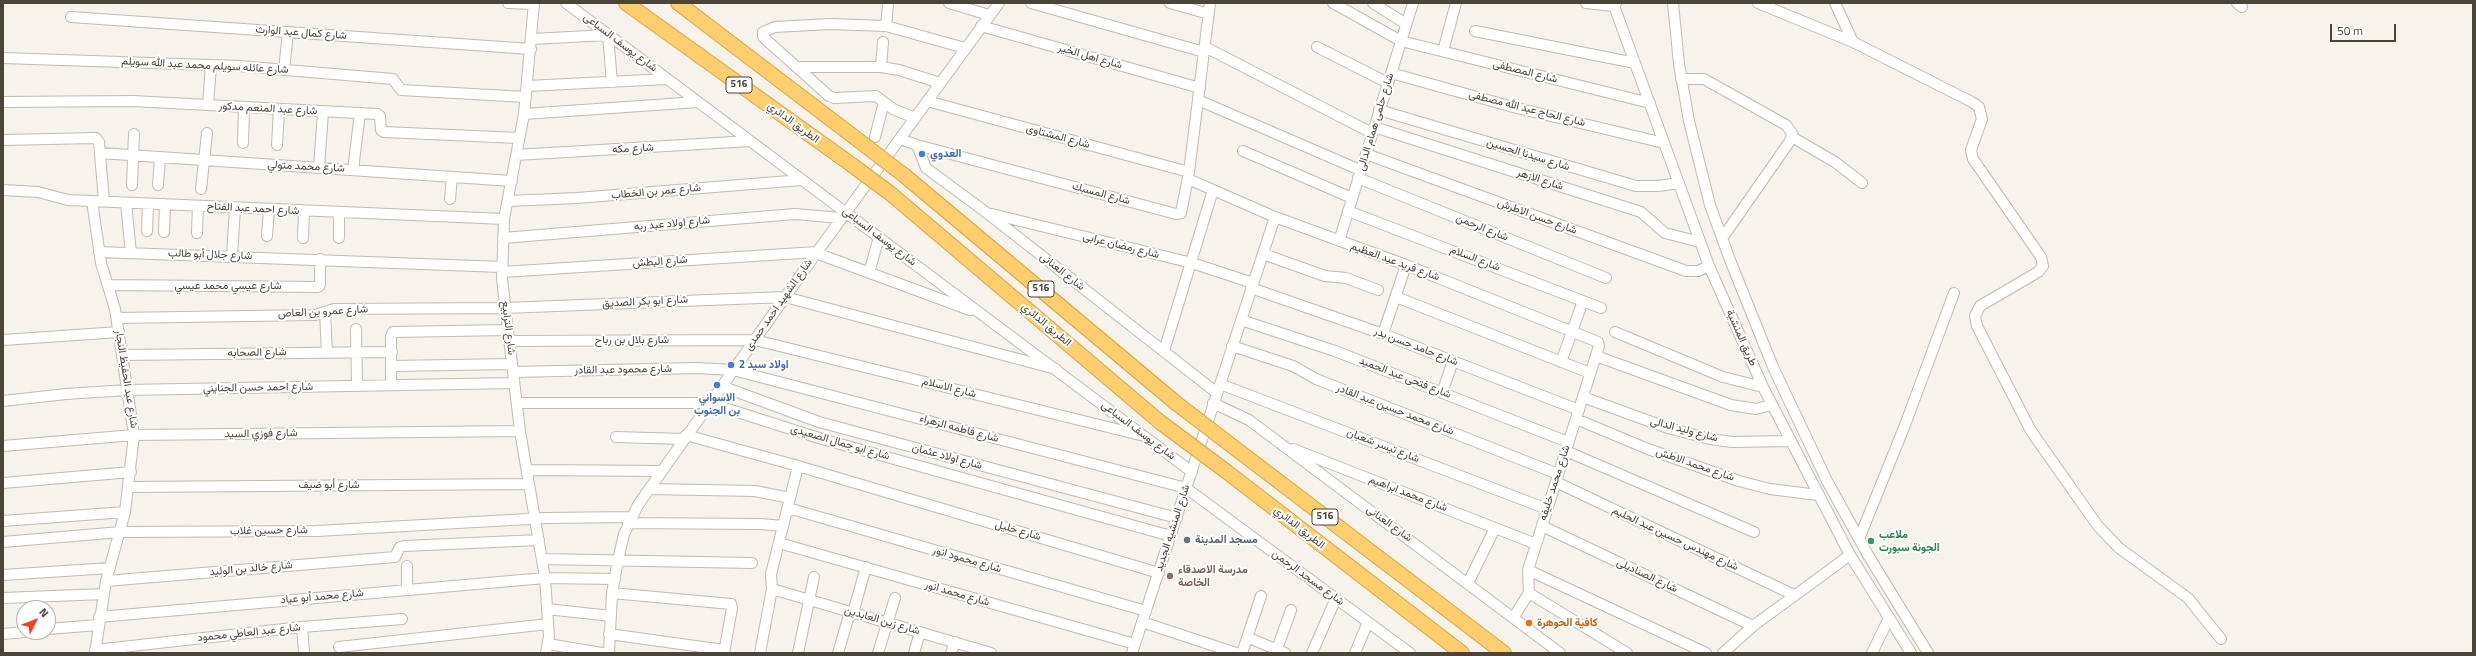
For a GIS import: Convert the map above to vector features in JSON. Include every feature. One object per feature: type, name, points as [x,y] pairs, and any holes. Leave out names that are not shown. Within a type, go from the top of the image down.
[{"type":"highway","name":"الطريق الدائري","points":[[626,3],[891,194],[1160,422],[1462,653]]},
{"type":"highway","name":"516","points":[[678,3],[905,176],[1176,403],[1504,653]]},
{"type":"street","points":[[508,3],[534,3]]},
{"type":"street","name":"شارع الترابيع","points":[[534,3],[524,114],[509,201],[504,219],[502,270],[516,403],[545,578],[548,624],[547,648]]},
{"type":"street","name":"شارع يوسف السباعى","points":[[566,3],[802,180],[844,216],[879,237],[1192,472]]},
{"type":"street","points":[[950,3],[989,15]]},
{"type":"street","name":"شارع الشهيد احمد حمدى","points":[[609,653],[609,634],[614,579],[630,520],[649,489],[685,437],[785,298],[816,252],[844,216],[999,3]]},
{"type":"street","name":"شارع الازهر","points":[[1031,3],[1204,49],[1373,130],[1641,212],[1665,233],[1700,242]]},
{"type":"street","points":[[1170,3],[1209,14]]},
{"type":"street","name":"شارع المسبك","points":[[900,139],[917,145],[1176,214],[1183,208],[1189,176],[1210,3]]},
{"type":"street","name":"شارع المصطفى","points":[[1333,3],[1401,41],[1650,103]]},
{"type":"street","points":[[1373,3],[1406,24]]},
{"type":"street","name":"شارع حلمى همام الدالى","points":[[1339,241],[1413,3]]},
{"type":"street","points":[[1443,51],[1456,3]]},
{"type":"street","points":[[1586,3],[1614,4]]},
{"type":"street","points":[[1758,3],[1853,42],[1972,102],[1979,107],[1982,119],[1971,150],[1973,159],[2041,257],[2043,266],[2038,272],[1980,306],[1975,316],[1977,326],[2030,431],[2098,526],[2119,548],[2188,598],[2221,639]]},
{"type":"street","points":[[1835,3],[1853,42]]},
{"type":"street","points":[[886,26],[888,4]]},
{"type":"street","name":"طريق المنشية","points":[[1614,4],[1709,266],[1771,405],[1850,555],[1911,653]]},
{"type":"street","name":"طريق المنشية","points":[[1673,4],[1682,79],[1702,178],[1730,260],[1790,405],[1859,539],[1928,653]]},
{"type":"street","name":"شارع كمال عبد الوارث","points":[[71,16],[288,32],[531,44],[608,34]]},
{"type":"street","points":[[915,118],[893,109],[876,96],[834,98],[763,36],[763,32],[775,27],[830,24],[886,26],[965,48]]},
{"type":"street","name":"شارع اهل الخير","points":[[981,26],[1200,88]]},
{"type":"street","points":[[1475,31],[1635,63]]},
{"type":"street","points":[[284,70],[288,32]]},
{"type":"street","points":[[608,34],[612,82]]},
{"type":"street","points":[[881,67],[883,42]]},
{"type":"street","points":[[1316,47],[1388,83]]},
{"type":"street","name":"شارع عائله سويلم محمد عبد الله سويلم","points":[[3,58],[211,65],[284,70],[393,79],[401,90],[526,97]]},
{"type":"street","points":[[208,105],[211,65]]},
{"type":"street","points":[[797,67],[881,67],[899,70],[940,83]]},
{"type":"street","name":"شارع الحاج عبد الله مصطفى","points":[[1391,72],[1514,107],[1664,143]]},
{"type":"street","points":[[527,86],[667,79]]},
{"type":"street","points":[[1682,79],[1704,79],[1786,126],[1792,133],[1792,137],[1835,162],[1862,183]]},
{"type":"street","name":"شارع الرحمن","points":[[1198,100],[1359,174],[1606,278]]},
{"type":"street","name":"شارع عبد المنعم مدكور","points":[[3,102],[134,101],[360,113],[379,115],[381,130],[384,132],[519,138]]},
{"type":"street","name":"شارع المشتاوى","points":[[927,101],[1189,176]]},
{"type":"street","points":[[524,114],[698,102]]},
{"type":"street","points":[[875,137],[884,102]]},
{"type":"street","points":[[243,143],[244,107]]},
{"type":"street","points":[[277,145],[279,109]]},
{"type":"street","name":"شارع سيدنا الحسين","points":[[1379,110],[1636,186],[1658,186],[1679,183]]},
{"type":"street","points":[[318,168],[323,112]]},
{"type":"street","points":[[352,170],[360,113]]},
{"type":"street","points":[[132,185],[134,134]]},
{"type":"street","points":[[201,189],[207,134]]},
{"type":"street","points":[[1723,237],[1792,137]]},
{"type":"street","points":[[3,140],[94,138],[99,142],[104,201]]},
{"type":"street","name":"شارع مكه","points":[[516,155],[750,141]]},
{"type":"street","name":"شارع العنانى","points":[[917,145],[926,168],[988,213],[1164,351],[1218,388]]},
{"type":"street","points":[[1243,151],[1352,198]]},
{"type":"street","name":"شارع محمد متولي","points":[[100,153],[512,181]]},
{"type":"street","name":"شارع حسن الاطرش","points":[[1366,154],[1686,271],[1698,271],[1709,266]]},
{"type":"street","points":[[158,185],[160,157]]},
{"type":"street","name":"شارع فريد عبد العظيم","points":[[1189,176],[1213,190],[1275,217],[1406,265],[1572,330],[1595,340],[1599,346]]},
{"type":"street","points":[[450,199],[452,177]]},
{"type":"street","name":"شارع عمر بن الخطاب","points":[[509,201],[570,198],[802,180]]},
{"type":"street","name":"شارع احمد عبد الفتاح","points":[[3,190],[38,192],[68,200],[504,219]]},
{"type":"street","points":[[1164,351],[1213,190]]},
{"type":"street","name":"شارع عبد الحفيظ النجار","points":[[92,201],[99,252],[109,285],[119,332],[134,435],[130,487],[120,532],[106,581],[98,621],[95,652]]},
{"type":"street","points":[[126,202],[131,253]]},
{"type":"street","points":[[147,231],[148,204]]},
{"type":"street","points":[[164,232],[165,204]]},
{"type":"street","points":[[197,233],[198,206]]},
{"type":"street","points":[[232,256],[235,208]]},
{"type":"street","points":[[267,236],[269,209]]},
{"type":"street","points":[[303,238],[304,211]]},
{"type":"street","name":"شارع السلام","points":[[1348,211],[1601,308]]},
{"type":"street","points":[[339,213],[339,238]]},
{"type":"street","name":"شارع رمضان عرابى","points":[[988,213],[1192,263],[1252,285]]},
{"type":"street","name":"شارع اولاد عبد ربه","points":[[503,238],[795,214],[844,216]]},
{"type":"street","name":"شارع المنشيه الجديد","points":[[1134,649],[1213,403],[1275,217]]},
{"type":"street","points":[[869,273],[879,237]]},
{"type":"street","name":"شارع جلال أبو طالب","points":[[99,252],[320,260]]},
{"type":"street","points":[[816,252],[981,314]]},
{"type":"street","name":"شارع البطش","points":[[320,260],[502,270],[816,252]]},
{"type":"street","points":[[1263,254],[1325,276],[1346,278],[1378,290]]},
{"type":"street","name":"شارع عيسي محمد عيسي","points":[[109,285],[318,287],[320,285],[320,260]]},
{"type":"street","points":[[1383,334],[1406,265]]},
{"type":"street","name":"شارع حامد حسن بدر","points":[[1252,285],[1453,361],[1577,414]]},
{"type":"street","points":[[1859,539],[1905,425],[1954,293]]},
{"type":"street","points":[[1396,297],[1590,373]]},
{"type":"street","points":[[785,298],[1056,369]]},
{"type":"street","name":"شارع ابو بكر الصديق","points":[[505,308],[785,298]]},
{"type":"street","points":[[1561,362],[1583,301]]},
{"type":"street","name":"شارع عمرو بن العاص","points":[[116,318],[315,315],[334,309],[505,308]]},
{"type":"street","points":[[325,312],[327,353]]},
{"type":"street","name":"شارع فتحى عبد الحميد","points":[[1241,320],[1335,351],[1442,392],[1567,446],[1754,532]]},
{"type":"street","points":[[356,329],[357,386]]},
{"type":"street","points":[[391,385],[391,336],[396,331],[508,330]]},
{"type":"street","points":[[3,340],[119,332]]},
{"type":"street","points":[[1615,332],[1723,376],[1763,387]]},
{"type":"street","name":"شارع بلال بن رباح","points":[[509,341],[755,340]]},
{"type":"street","name":"شارع الاسلام","points":[[755,340],[1144,436]]},
{"type":"street","name":"شارع محمد حسين عبد القادر","points":[[1232,346],[1293,366],[1316,379],[1557,478]]},
{"type":"street","name":"شارع محمد خليفه","points":[[1529,593],[1528,570],[1599,346]]},
{"type":"street","name":"شارع الصحابه","points":[[122,355],[392,352]]},
{"type":"street","points":[[1596,356],[1731,405],[1756,408],[1771,405]]},
{"type":"street","points":[[1442,392],[1453,361]]},
{"type":"street","name":"شارع محمود عبد القادر","points":[[392,366],[512,368],[697,368],[733,370]]},
{"type":"street","name":"شارع فاطمه الزهراء","points":[[733,370],[1186,488]]},
{"type":"street","name":"شارع احمد حسن الجنايني","points":[[3,401],[66,394],[127,390],[514,383]]},
{"type":"street","name":"شارع اولاد عثمان","points":[[721,386],[790,413],[831,426],[1177,518]]},
{"type":"street","name":"شارع تيسر شعبان","points":[[1218,388],[1547,509]]},
{"type":"street","name":"شارع وليد الدالى","points":[[1583,397],[1668,428],[1710,439],[1732,442],[1789,441]]},
{"type":"street","points":[[516,403],[709,403]]},
{"type":"street","name":"شارع ابو جمال الصعيدى","points":[[709,403],[822,439],[1171,536]]},
{"type":"street","name":"شارع العنانى","points":[[1213,403],[1249,420],[1560,653]]},
{"type":"street","name":"شارع محمد الاطش","points":[[1577,414],[1648,449],[1739,481],[1770,489],[1818,495]]},
{"type":"street","name":"شارع فوزي السيد","points":[[3,446],[134,435],[520,431]]},
{"type":"street","name":"شارع خليل","points":[[616,437],[685,437],[798,466],[1159,572]]},
{"type":"street","name":"شارع محمد ابراهيم","points":[[1280,444],[1536,544]]},
{"type":"street","points":[[760,653],[772,589],[770,579],[798,466]]},
{"type":"street","points":[[527,470],[662,471]]},
{"type":"street","points":[[3,483],[131,472]]},
{"type":"street","name":"شارع مهندس حسين عبد الحليم","points":[[1557,478],[1794,595]]},
{"type":"street","name":"شارع أبو ضيف","points":[[130,487],[529,484]]},
{"type":"street","name":"شارع مسجد الرحمن","points":[[1186,488],[1410,653]]},
{"type":"street","name":"شارع محمود انور","points":[[649,489],[762,492],[789,503],[1146,612]]},
{"type":"street","points":[[3,521],[125,512]]},
{"type":"street","name":"شارع حسين غلاب","points":[[3,542],[120,532],[317,531],[536,520],[546,518],[761,524],[783,526]]},
{"type":"street","name":"شارع الصناديلى","points":[[1542,526],[1753,626]]},
{"type":"street","points":[[1468,583],[1495,528]]},
{"type":"street","name":"شارع خالد بن الوليد","points":[[106,581],[395,557],[400,547],[404,546],[539,540]]},
{"type":"street","name":"شارع محمد انور","points":[[779,543],[866,567],[1134,649]]},
{"type":"street","points":[[1723,653],[1753,626],[1850,555]]},
{"type":"street","points":[[542,559],[752,563]]},
{"type":"street","points":[[407,590],[408,566]]},
{"type":"street","points":[[838,653],[866,567]]},
{"type":"street","points":[[3,575],[110,568]]},
{"type":"street","points":[[1528,570],[1706,653]]},
{"type":"street","points":[[798,653],[808,599],[814,577]]},
{"type":"street","name":"شارع محمد أبو عياد","points":[[56,629],[98,621],[407,590],[545,578],[614,579]]},
{"type":"street","name":"شارع زين العابدين","points":[[772,589],[991,653]]},
{"type":"street","points":[[609,634],[724,652],[732,608],[731,604],[612,593]]},
{"type":"street","points":[[1513,618],[1529,593],[1627,653]]},
{"type":"street","points":[[3,598],[104,594]]},
{"type":"street","points":[[1142,622],[1237,653],[1249,638],[1261,596]]},
{"type":"street","points":[[878,653],[895,598]]},
{"type":"street","points":[[1312,653],[1332,605]]},
{"type":"street","points":[[547,609],[611,616]]},
{"type":"street","points":[[1249,638],[1281,651],[1291,610]]},
{"type":"street","points":[[1872,653],[1889,618]]},
{"type":"street","name":"شارع عبد العاطي محمود","points":[[95,652],[302,627],[402,619]]},
{"type":"street","points":[[1355,653],[1368,622]]},
{"type":"street","points":[[339,647],[548,624]]},
{"type":"street","points":[[302,627],[304,653]]},
{"type":"street","points":[[914,653],[920,632]]},
{"type":"street","points":[[3,634],[16,633]]},
{"type":"street","points":[[951,653],[955,642]]},
{"type":"street","points":[[547,648],[602,653]]},
{"type":"place","name":"العدوي","points":[[922,154]]},
{"type":"place","name":"اولاد سيد 2","points":[[731,365]]},
{"type":"place","name":"الاسواني بن الجنوب","points":[[717,385]]},
{"type":"place","name":"مسجد المدينة","points":[[1187,540]]},
{"type":"place","name":"ملاعب الجونة سبورت","points":[[1871,541]]},
{"type":"place","name":"مدرسة الاصدقاء الخاصة","points":[[1170,576]]},
{"type":"place","name":"كافية الحوهرة","points":[[1529,623]]}]
